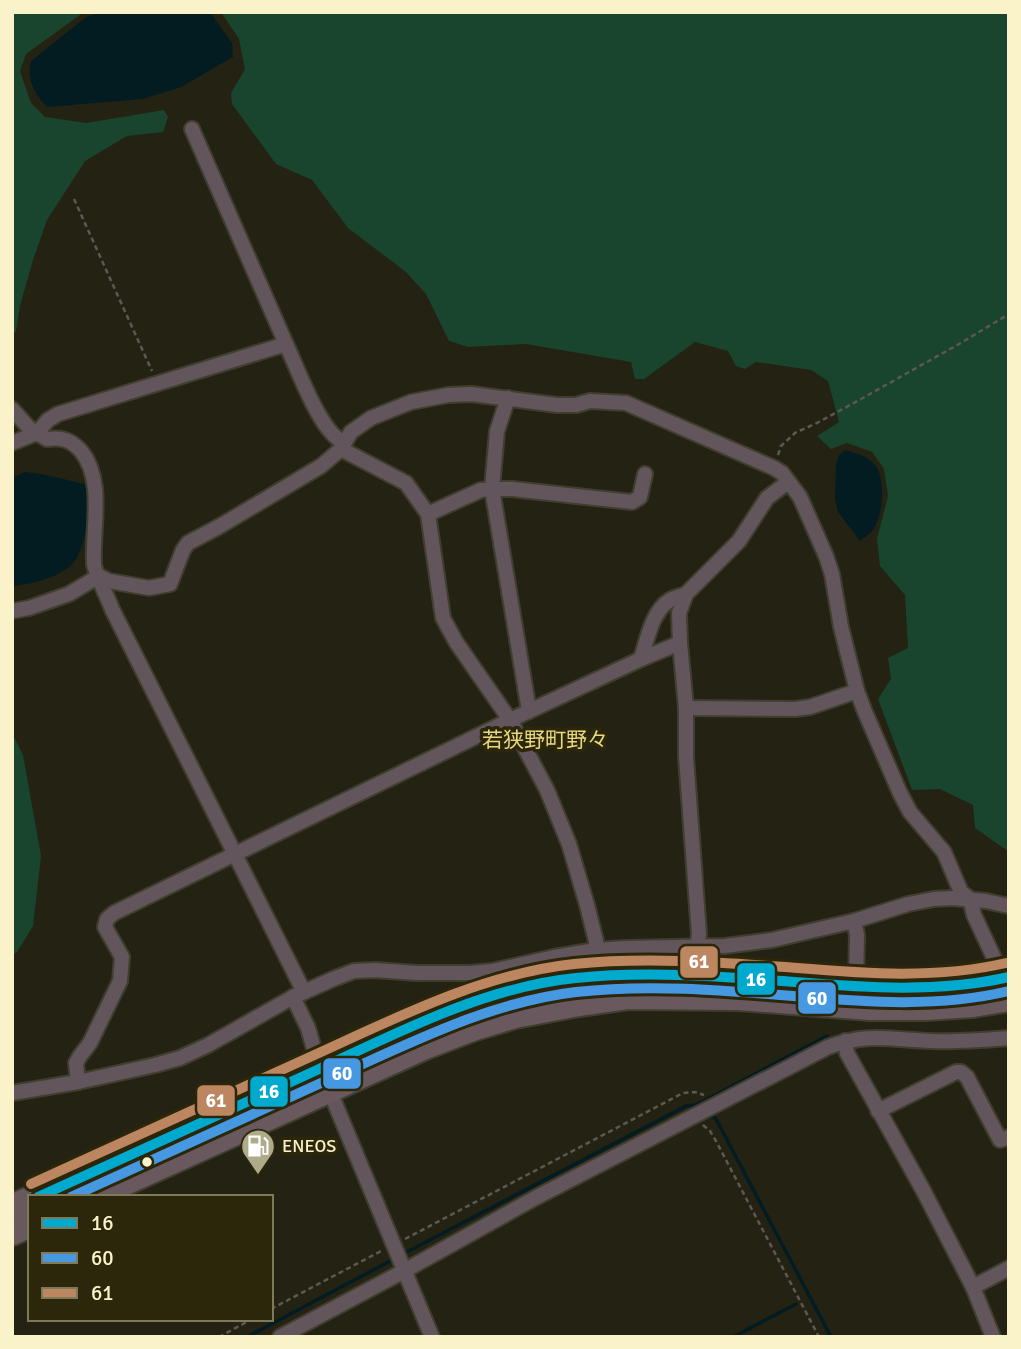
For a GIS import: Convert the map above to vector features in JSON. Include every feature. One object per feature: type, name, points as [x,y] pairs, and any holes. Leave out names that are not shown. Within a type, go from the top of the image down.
[{"type":"highway","points":[[96,1195],[327,1077],[413,1026],[506,992],[582,978],[640,975],[706,976],[856,988],[931,988],[969,985],[1001,967]]},
{"type":"highway","points":[[42,1195],[327,1077],[515,1015],[629,996],[738,997],[844,1006],[916,1007],[973,1004],[1009,998]]},
{"type":"highway","points":[[12,1208],[28,1201]]},
{"type":"highway","points":[[12,1232],[28,1225]]},
{"type":"street","points":[[192,129],[321,421],[343,445],[406,483],[428,514],[443,618],[456,642],[510,720],[547,790],[569,844],[590,917],[596,950]]},
{"type":"street","points":[[12,443],[37,433],[48,420],[58,414],[286,344]]},
{"type":"street","points":[[99,576],[109,581],[149,588],[170,584],[188,543],[321,466],[343,445],[351,432],[371,418],[411,402],[471,394],[557,405],[576,405],[590,401],[626,403],[774,468],[782,473],[800,497],[829,565],[857,691],[869,722],[910,812],[944,852],[961,892],[970,899],[974,915],[1001,967]]},
{"type":"street","points":[[508,398],[497,431],[492,489],[529,711]]},
{"type":"street","points":[[12,409],[30,429],[47,439],[58,438],[75,444],[89,461],[94,478],[94,568],[235,854],[298,995],[314,1049],[432,1337]]},
{"type":"street","points":[[428,514],[481,491],[492,489],[632,502],[640,497],[645,474]]},
{"type":"street","points":[[697,948],[699,934],[679,613],[686,594],[739,541],[768,498],[788,482]]},
{"type":"street","points":[[12,611],[69,594],[99,576]]},
{"type":"street","points":[[641,659],[655,618],[663,606],[671,599],[686,594]]},
{"type":"street","points":[[78,1082],[76,1063],[90,1043],[120,981],[122,957],[105,927],[107,919],[114,913],[371,786],[680,643]]},
{"type":"street","points":[[686,708],[795,709],[810,707],[857,691]]},
{"type":"street","points":[[12,1093],[78,1082],[180,1058],[298,995],[354,971],[417,974],[492,971],[596,950],[725,946],[772,940],[934,899],[970,899],[1009,906]]},
{"type":"street","points":[[854,921],[857,935],[856,988]]},
{"type":"street","points":[[279,1337],[403,1267],[701,1108],[828,1047],[845,1041],[881,1037],[939,1041],[1009,1038]]},
{"type":"street","points":[[845,1041],[847,1053],[973,1287],[993,1337]]},
{"type":"street","points":[[878,1111],[956,1072],[961,1072],[967,1077],[1000,1140],[1009,1137]]},
{"type":"street","points":[[973,1287],[1009,1268]]},
{"type":"path","points":[[74,199],[158,384]]},
{"type":"path","points":[[774,468],[781,446],[795,433],[872,393],[1009,314]]},
{"type":"path","points":[[273,1308],[395,1247],[683,1093],[695,1092],[710,1131],[819,1337]]},
{"type":"path","points":[[219,1337],[248,1321]]},
{"type":"green space","points":[[12,12],[84,12],[26,54],[20,71],[31,103],[45,117],[86,123],[164,110],[168,117],[163,132],[127,136],[85,161],[47,220],[20,306],[16,331],[12,335]]},
{"type":"green space","points":[[221,12],[1009,12],[1009,852],[975,828],[973,805],[940,789],[912,790],[878,699],[891,679],[888,658],[908,648],[905,595],[880,566],[877,539],[888,496],[884,469],[872,452],[847,443],[831,449],[817,436],[839,422],[828,381],[811,370],[756,362],[745,369],[736,366],[728,351],[695,342],[644,379],[635,379],[631,362],[526,344],[468,347],[449,341],[426,294],[406,272],[348,228],[312,180],[276,164],[232,104],[231,93],[245,69],[239,39]]},
{"type":"green space","points":[[12,733],[23,755],[41,856],[33,926],[17,952],[12,955]]},
{"type":"water","points":[[102,12],[210,12],[232,43],[233,57],[181,87],[143,99],[47,107],[33,86],[31,61],[86,17]]},
{"type":"water","points":[[845,450],[872,462],[881,479],[879,516],[873,530],[860,541],[838,512],[835,499],[836,464],[839,455]]},
{"type":"water","points":[[25,472],[89,485],[90,525],[71,565],[38,582],[12,586],[12,478]]},
{"type":"waterway","points":[[403,1254],[686,1106],[696,1105],[827,1036]]},
{"type":"waterway","points":[[709,1114],[716,1119],[831,1337]]},
{"type":"waterway","points":[[247,1337],[396,1258]]},
{"type":"waterway","points":[[733,1337],[796,1304]]},
{"type":"transit line","name":"61","points":[[31,1184],[439,1000],[505,977],[539,969],[600,962],[653,961],[732,963],[896,974],[951,972],[1006,963]]},
{"type":"transit line","name":"16","points":[[42,1195],[443,1013],[542,983],[602,976],[653,975],[731,977],[896,988],[953,986],[1009,977]]},
{"type":"transit line","name":"60","points":[[75,1195],[421,1038],[482,1014],[544,997],[576,992],[657,988],[847,1000],[928,1002],[1009,991]]},
{"type":"place","name":"ENEOS","points":[[258,1176]]},
{"type":"district","name":"若狭野町野々","points":[[545,740]]}]
